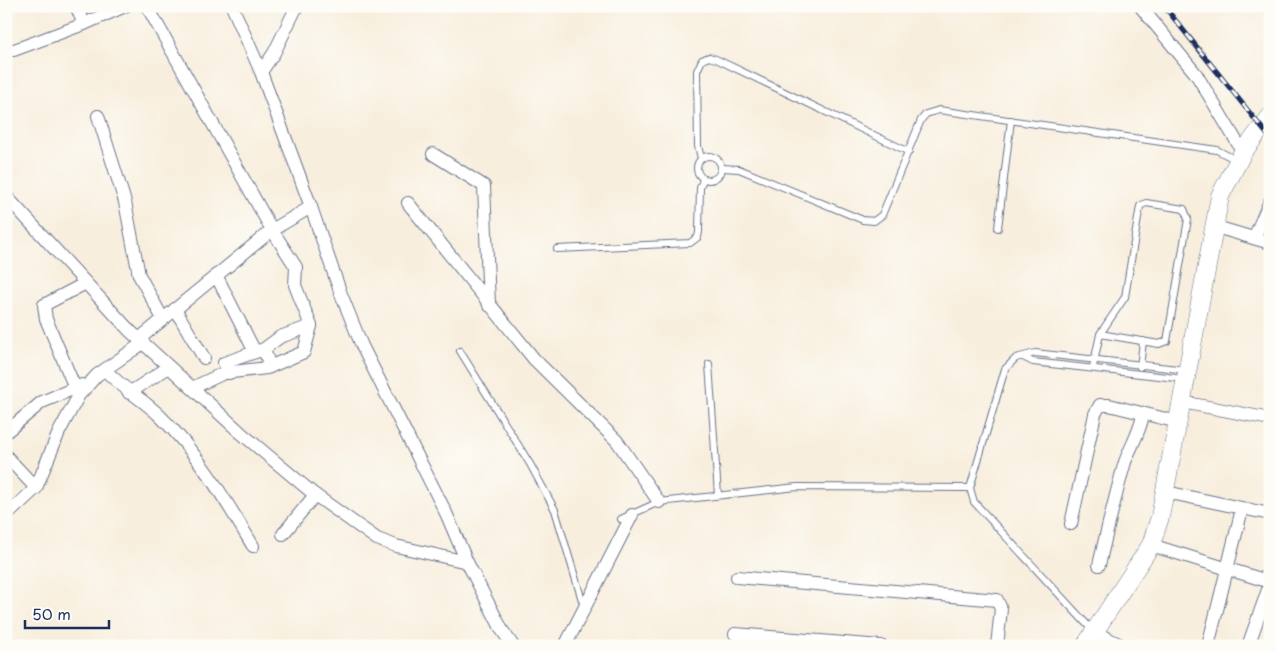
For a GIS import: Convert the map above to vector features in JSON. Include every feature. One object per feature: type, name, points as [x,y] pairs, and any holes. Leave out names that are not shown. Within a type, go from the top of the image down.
[{"type":"main road","points":[[1089,639],[1150,545],[1166,492],[1213,226],[1220,196],[1240,157],[1270,117]]},
{"type":"street","points":[[76,6],[84,24]]},
{"type":"street","points":[[6,50],[14,50],[84,24],[124,6]]},
{"type":"street","points":[[147,6],[272,230],[296,267],[295,285],[310,326],[304,352],[270,366],[229,373],[192,388]]},
{"type":"street","points":[[232,6],[261,72],[341,294],[362,346],[502,630],[513,646]]},
{"type":"street","points":[[261,72],[274,53],[297,6]]},
{"type":"street","points":[[1140,6],[1196,74],[1240,157]]},
{"type":"street","points":[[98,116],[125,202],[139,275],[163,319]]},
{"type":"street","points":[[433,154],[484,186],[489,306]]},
{"type":"street","points":[[6,196],[141,341],[315,495],[377,539],[396,546],[468,562]]},
{"type":"street","points":[[1254,238],[1270,201]]},
{"type":"street","points":[[408,203],[489,306],[534,359],[617,441],[659,502]]},
{"type":"street","points":[[6,516],[36,488],[69,411],[90,383],[141,341],[163,319],[272,230],[311,207]]},
{"type":"street","points":[[1213,226],[1270,243]]},
{"type":"street","points":[[216,275],[270,366]]},
{"type":"street","points":[[75,388],[46,319],[44,305],[86,283]]},
{"type":"street","points":[[175,309],[204,358]]},
{"type":"street","points":[[229,373],[224,363],[260,350],[280,337],[310,326]]},
{"type":"street","points":[[129,393],[169,367]]},
{"type":"street","points":[[105,370],[129,393],[160,415],[183,442],[227,503],[253,546]]},
{"type":"street","points":[[6,432],[42,402],[90,383]]},
{"type":"street","points":[[1182,402],[1270,419]]},
{"type":"street","points":[[1071,524],[1095,414],[1100,406],[1109,405],[1143,415],[1178,422]]},
{"type":"street","points":[[1099,565],[1121,477],[1129,450],[1140,428],[1143,415]]},
{"type":"street","points":[[6,456],[36,488]]},
{"type":"street","points":[[1166,492],[1270,514]]},
{"type":"street","points":[[283,534],[315,495]]},
{"type":"street","points":[[1208,646],[1242,509]]},
{"type":"street","points":[[565,646],[626,517]]},
{"type":"street","points":[[1150,545],[1270,583],[1248,646]]},
{"type":"street","points":[[736,577],[997,600],[1001,609],[997,646]]},
{"type":"street","points":[[735,634],[881,646]]},
{"type":"street","points":[[1089,639],[1123,646]]},
{"type":"lane","points":[[557,249],[690,243],[694,240],[699,232],[700,188],[703,179],[697,169],[701,158],[698,146],[697,71],[702,60],[709,57],[909,152]]},
{"type":"lane","points":[[722,168],[739,169],[863,220],[874,221],[882,215],[921,120],[932,111],[939,110],[1217,150],[1240,157]]},
{"type":"lane","points":[[998,228],[1011,120]]},
{"type":"lane","points":[[701,158],[712,155],[719,160],[722,168]]},
{"type":"lane","points":[[703,179],[716,178],[722,168]]},
{"type":"lane","points":[[1094,364],[1100,334],[1123,304],[1140,206],[1146,203],[1180,207],[1187,212],[1188,219],[1169,336],[1164,344],[1100,334]]},
{"type":"lane","points":[[1139,373],[1143,342]]},
{"type":"lane","points":[[460,351],[530,464],[555,510],[584,609]]},
{"type":"lane","points":[[1089,639],[974,502],[970,488],[1005,369],[1016,358],[1023,357],[1033,362],[1140,365],[1186,375]]},
{"type":"lane","points":[[709,364],[718,495]]},
{"type":"lane","points":[[1094,364],[1139,373],[1186,375]]},
{"type":"lane","points":[[626,517],[659,502],[796,487],[970,488]]},
{"type":"railway","points":[[1164,6],[1270,138]]}]
